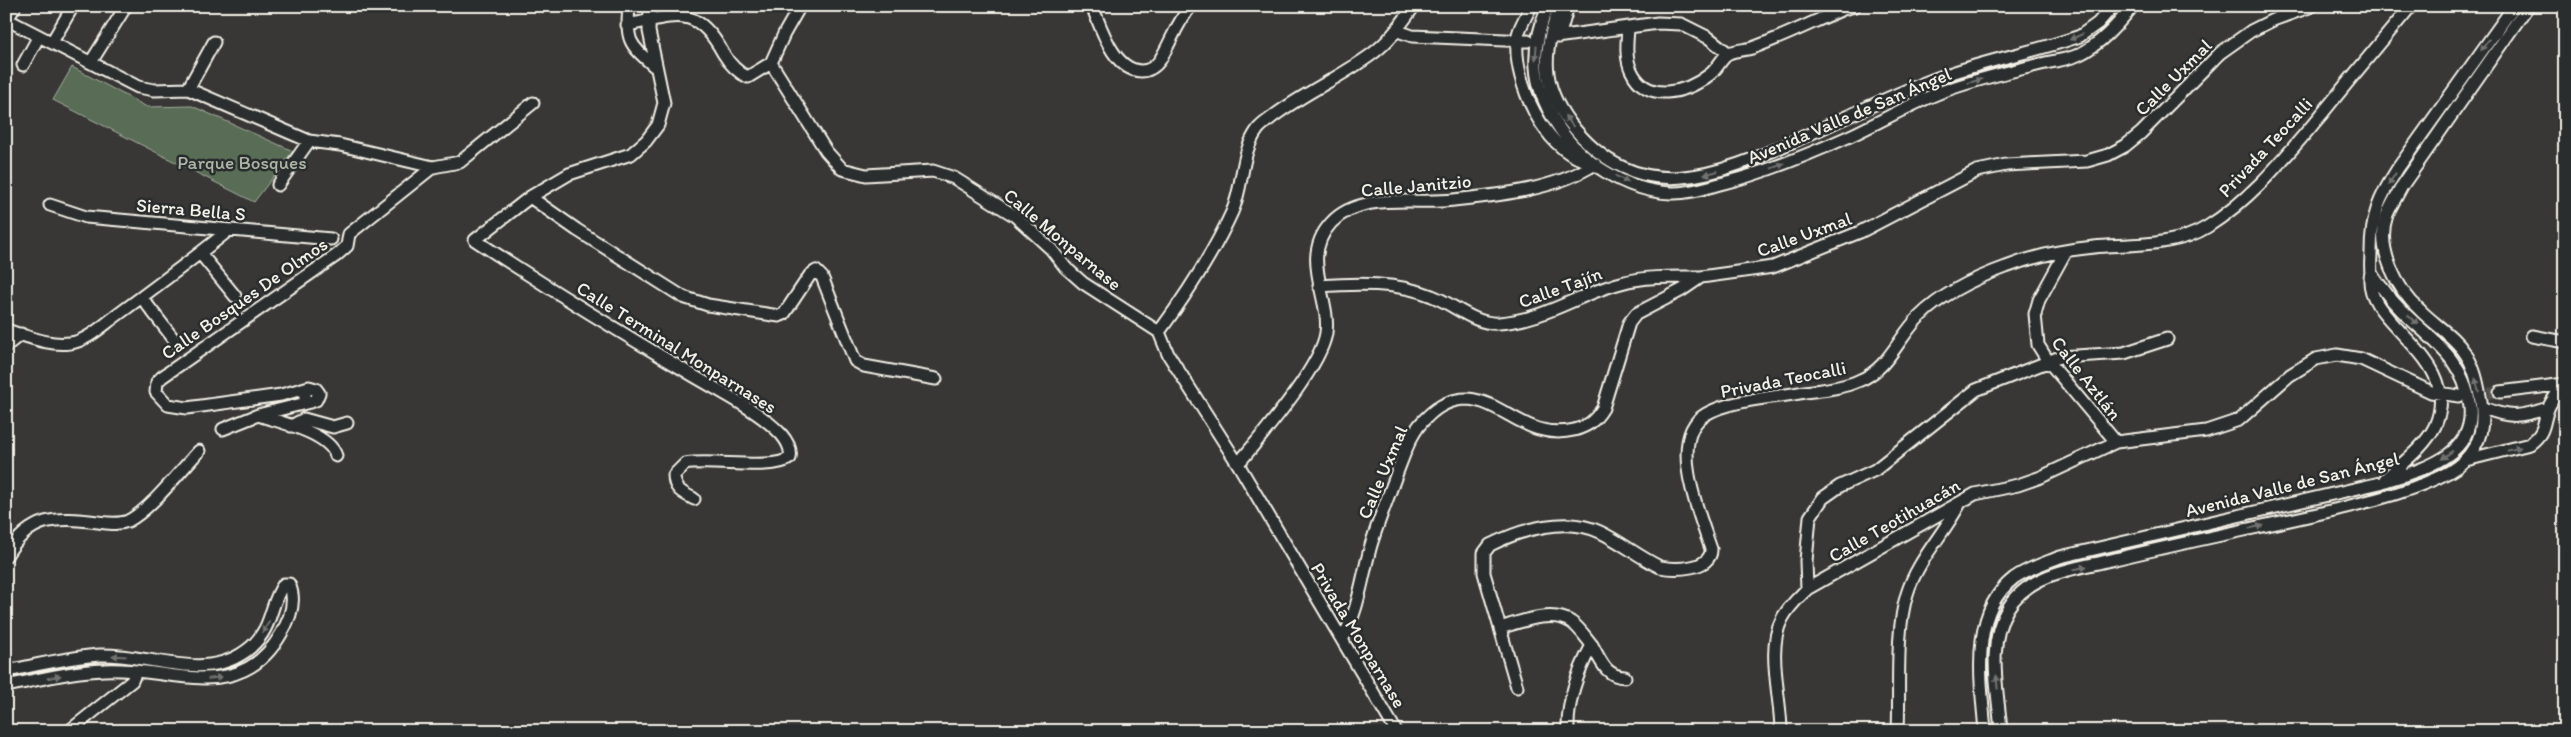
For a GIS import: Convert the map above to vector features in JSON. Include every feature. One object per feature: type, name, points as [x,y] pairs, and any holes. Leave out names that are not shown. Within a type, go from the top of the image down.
[{"type":"street","points":[[15,6],[6,20],[138,87],[154,90],[188,89],[309,141],[340,145],[433,167]]},
{"type":"street","points":[[52,42],[74,6]]},
{"type":"street","points":[[91,62],[126,6]]},
{"type":"street","points":[[629,6],[627,25],[631,42],[654,66]]},
{"type":"street","points":[[650,6],[649,21],[654,66],[664,103],[658,125],[646,141],[631,154],[578,170],[530,197],[577,230],[683,297],[708,305],[779,316],[784,314],[810,275],[816,272],[822,277],[855,361],[864,366],[936,379]]},
{"type":"street","points":[[627,25],[674,16],[698,20],[712,33],[732,65],[748,77],[771,63],[784,34],[800,6]]},
{"type":"street","points":[[1092,6],[1116,57],[1127,67],[1143,71],[1151,70],[1159,61],[1176,26],[1191,6]]},
{"type":"street","points":[[1238,464],[1168,354],[1159,332],[1208,256],[1233,211],[1240,190],[1248,147],[1259,127],[1285,108],[1372,54],[1398,31],[1414,6]]},
{"type":"street","points":[[1532,6],[1522,42],[1524,87],[1535,112],[1550,136],[1562,150],[1576,158],[1594,163]]},
{"type":"street","name":"Avenida Valle de San Ángel","points":[[1548,6],[1536,51],[1535,71],[1543,103],[1564,136],[1594,163],[1633,184],[1671,193],[1698,190],[1747,178],[1828,146],[1944,91],[1972,82],[2076,56],[2092,48],[2105,37],[2133,6]]},
{"type":"street","name":"Avenida Valle de San Ángel","points":[[1560,6],[1549,42],[1546,69],[1553,95],[1564,115],[1582,138],[1597,152],[1632,172],[1648,176],[1697,177],[1752,160],[1931,80],[2080,36],[2098,23],[2113,6]]},
{"type":"street","points":[[1568,6],[1557,37],[1628,29],[1658,23],[1681,24],[1709,38],[1728,53]]},
{"type":"street","points":[[1628,29],[1627,56],[1630,70],[1644,87],[1660,93],[1687,88],[1701,80],[1718,68],[1728,53],[1752,48],[1843,9],[1855,6]]},
{"type":"street","name":"Calle Uxmal","points":[[1343,638],[1354,617],[1371,545],[1404,456],[1424,419],[1437,407],[1466,399],[1488,406],[1542,430],[1558,432],[1585,426],[1596,420],[1603,408],[1629,323],[1636,314],[1682,290],[1700,277],[1773,268],[1860,232],[1910,208],[1967,175],[1988,168],[2087,161],[2108,155],[2125,146],[2141,133],[2208,64],[2227,48],[2265,23],[2312,6]]},
{"type":"street","name":"Privada Teocalli","points":[[1517,687],[1484,573],[1484,553],[1490,545],[1513,536],[1554,525],[1573,524],[1600,532],[1660,567],[1671,569],[1700,565],[1707,560],[1712,549],[1688,474],[1688,437],[1694,422],[1707,413],[1741,402],[1832,387],[1862,380],[1878,369],[1890,356],[1921,315],[1961,286],[2006,266],[2066,251],[2164,241],[2193,234],[2228,213],[2258,186],[2293,148],[2411,6]]},
{"type":"street","points":[[2380,483],[2429,435],[2435,426],[2440,393],[2434,372],[2425,359],[2380,308],[2374,297],[2369,281],[2371,272],[2371,238],[2376,208],[2388,184],[2514,6]]},
{"type":"street","name":"Avenida Valle de San Ángel","points":[[2001,731],[1994,655],[1996,636],[2009,607],[2020,593],[2047,577],[2390,496],[2452,471],[2466,460],[2477,444],[2482,429],[2482,407],[2478,386],[2465,352],[2420,311],[2399,288],[2390,268],[2385,239],[2386,217],[2402,186],[2528,6]]},
{"type":"street","points":[[1398,31],[1412,36],[1522,42]]},
{"type":"street","points":[[23,65],[39,36]]},
{"type":"street","points":[[188,89],[214,42]]},
{"type":"street","name":"Calle Monparnase","points":[[771,63],[826,152],[842,169],[866,175],[933,171],[954,178],[1015,216],[1051,249],[1065,268],[1083,283],[1159,332]]},
{"type":"street","name":"Calle Bosques De Olmos","points":[[258,415],[310,402],[303,394],[305,390],[188,408],[168,404],[156,392],[157,382],[162,376],[338,255],[347,246],[349,234],[433,167],[460,162],[533,103]]},
{"type":"street","points":[[1823,129],[1828,146]]},
{"type":"street","points":[[1806,135],[1812,152]]},
{"type":"street","points":[[278,185],[309,141]]},
{"type":"street","name":"Calle Janitzio","points":[[1238,464],[1287,402],[1322,344],[1326,332],[1317,261],[1322,238],[1330,224],[1356,206],[1453,200],[1564,182],[1594,163]]},
{"type":"street","name":"Calle Terminal Monparnases","points":[[530,197],[475,240],[589,314],[743,407],[769,424],[788,444],[791,452],[790,458],[778,463],[720,461],[686,464],[674,476],[674,484],[679,491],[694,499]]},
{"type":"street","name":"Sierra Bella S","points":[[50,204],[86,216],[332,239]]},
{"type":"street","points":[[6,330],[46,342],[72,343],[86,338],[142,298],[229,230]]},
{"type":"street","points":[[2371,238],[2385,239]]},
{"type":"street","name":"Calle Aztlán","points":[[2066,251],[2039,300],[2035,314],[2038,345],[2048,361],[2116,442]]},
{"type":"street","points":[[200,253],[235,296]]},
{"type":"street","name":"Avenida Valle de San Ángel","points":[[1985,731],[1981,642],[1993,602],[2001,590],[2015,578],[2060,557],[2380,483],[2413,472],[2448,457],[2463,438],[2470,410],[2468,393],[2459,369],[2443,348],[2396,306],[2371,272]]},
{"type":"street","name":"Calle Tajín","points":[[1320,286],[1349,284],[1404,287],[1434,296],[1454,309],[1477,319],[1496,323],[1524,320],[1552,312],[1619,283],[1636,280],[1700,277]]},
{"type":"street","points":[[142,298],[176,342]]},
{"type":"street","points":[[6,346],[21,334]]},
{"type":"street","points":[[2532,336],[2565,342]]},
{"type":"street","points":[[1807,589],[1806,561],[1810,517],[1823,498],[1840,486],[1875,470],[1976,390],[2060,357],[2124,353],[2167,339]]},
{"type":"street","name":"Calle Teotihuacán","points":[[1781,731],[1775,651],[1776,633],[1788,609],[1807,589],[1975,494],[2018,485],[2041,477],[2116,442],[2206,431],[2225,426],[2246,414],[2290,375],[2307,364],[2327,356],[2337,355],[2361,358],[2430,392],[2459,396]]},
{"type":"street","points":[[2500,392],[2564,384]]},
{"type":"street","points":[[2466,460],[2530,444],[2539,438],[2546,426],[2548,408],[2564,384]]},
{"type":"street","points":[[2482,407],[2511,417],[2528,415],[2548,408]]},
{"type":"street","points":[[223,429],[258,415],[291,426],[322,440],[334,450],[336,456]]},
{"type":"street","points":[[291,426],[304,419],[333,427],[347,423]]},
{"type":"street","points":[[2463,438],[2477,444]]},
{"type":"street","points":[[6,556],[20,538],[41,522],[54,518],[109,524],[128,521],[144,510],[199,451]]},
{"type":"street","name":"Privada Monparnase","points":[[1238,464],[1292,557],[1343,638],[1396,731]]},
{"type":"street","points":[[1898,731],[1901,641],[1907,594],[1928,553],[1960,504]]},
{"type":"street","points":[[2224,518],[2227,533]]},
{"type":"street","points":[[6,671],[103,655],[181,665],[204,666],[221,663],[242,654],[259,638],[272,616],[281,588],[285,583],[289,584],[292,591],[292,606],[287,624],[269,652],[244,670],[231,676],[200,679],[136,671],[94,670],[6,686]]},
{"type":"street","points":[[1500,628],[1537,618],[1563,618],[1571,622],[1592,646],[1607,671],[1614,677],[1625,677]]},
{"type":"street","points":[[1568,731],[1572,693],[1582,664],[1592,646]]},
{"type":"street","points":[[69,731],[132,681],[136,671]]},
{"type":"green space","name":"Parque Bosques","points":[[72,67],[147,107],[192,106],[293,151],[254,202],[53,100]]},
{"type":"tunnel","points":[[2472,395],[2500,392]]}]
